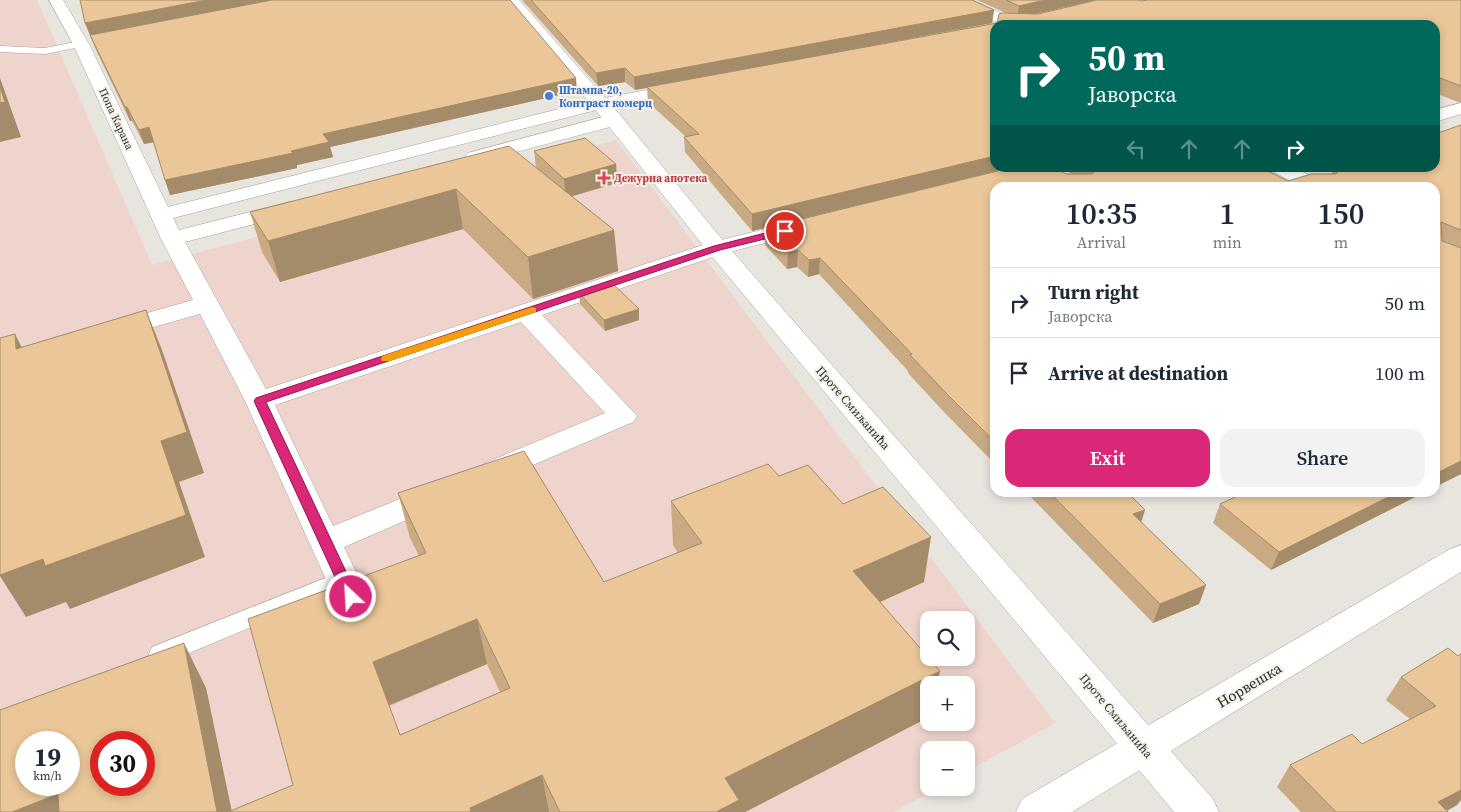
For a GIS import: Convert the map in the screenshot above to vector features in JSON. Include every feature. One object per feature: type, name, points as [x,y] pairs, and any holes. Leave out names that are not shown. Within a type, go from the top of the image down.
[{"type":"street","name":"Попа Карана","points":[[56,0],[89,43],[172,239],[260,401],[347,588]]},
{"type":"street","name":"Проте Смиљанића","points":[[511,0],[614,120],[717,248],[1199,812]]},
{"type":"street","points":[[960,0],[1009,20]]},
{"type":"street","points":[[161,215],[599,104],[696,86]]},
{"type":"street","points":[[1440,114],[1461,108]]},
{"type":"street","points":[[456,162],[614,120]]},
{"type":"street","points":[[1289,172],[1308,182]]},
{"type":"street","points":[[172,239],[304,203]]},
{"type":"street","points":[[260,401],[717,248],[824,221]]},
{"type":"street","points":[[94,335],[207,304]]},
{"type":"street","points":[[326,542],[624,416],[526,312]]},
{"type":"street","name":"Норвешка","points":[[1036,812],[1461,557]]},
{"type":"lane","points":[[0,49],[44,51],[89,43]]},
{"type":"lane","points":[[144,661],[347,588]]},
{"type":"shaded area","points":[[0,0],[37,0],[152,265],[616,140],[971,611],[920,611],[920,666],[975,666],[975,617],[1055,723],[975,767],[975,741],[920,741],[920,796],[923,796],[893,812],[0,812]]},
{"type":"building","points":[[80,0],[207,0],[85,23]]},
{"type":"building","points":[[272,0],[510,0],[576,78],[323,134],[329,142],[291,151],[293,153],[165,180],[149,127],[139,130],[127,107],[125,107],[90,35]]},
{"type":"building","points":[[531,0],[972,0],[994,10],[634,77],[625,68],[596,73]]},
{"type":"building","points":[[1006,0],[1045,0],[1019,6]]},
{"type":"building","points":[[1097,0],[1461,0],[1461,86],[1440,78],[1440,20],[998,20],[999,14],[1002,13],[1038,14]]},
{"type":"building","points":[[990,24],[990,157],[752,214],[684,137],[699,134],[647,87]]},
{"type":"building","points":[[0,87],[5,102],[0,103]]},
{"type":"building","points":[[1461,125],[1461,230],[1441,222],[1442,241],[1461,248],[1461,461],[1440,472],[1440,182],[990,182],[990,437],[945,392],[910,355],[912,354],[820,258],[809,260],[798,250],[788,253],[765,228],[994,172],[1092,174],[1094,172],[1270,172],[1288,181],[1311,174],[1336,174],[1338,172],[1440,172],[1440,132]]},
{"type":"building","points":[[585,138],[616,164],[564,179],[534,151]]},
{"type":"building","points":[[509,146],[614,230],[528,257],[456,189],[268,241],[250,212]]},
{"type":"building","points":[[611,282],[639,309],[604,320],[579,293]]},
{"type":"building","points":[[146,310],[187,432],[161,441],[186,515],[45,566],[43,559],[0,575],[0,338],[15,334],[16,349]]},
{"type":"building","points":[[524,451],[604,582],[702,543],[671,501],[768,464],[779,476],[808,465],[843,504],[883,487],[931,537],[853,571],[920,648],[920,666],[936,666],[940,671],[930,676],[920,676],[920,681],[725,778],[739,800],[716,812],[560,812],[542,775],[470,808],[471,812],[228,812],[293,785],[248,619],[426,553],[398,493]],"holes":[[[477,619],[510,688],[400,735],[373,662]]]},
{"type":"building","points":[[1054,497],[1132,497],[1145,510],[1133,514],[1206,585],[1160,604]]},
{"type":"building","points":[[1235,497],[1388,497],[1279,552],[1220,504]]},
{"type":"building","points":[[184,643],[217,812],[59,812],[58,796],[80,796],[80,731],[15,731],[15,796],[53,796],[12,812],[0,812],[0,710]]},
{"type":"building","points":[[1448,648],[1458,656],[1461,653],[1461,790],[1438,802],[1448,812],[1336,812],[1290,765],[1352,734],[1362,744],[1436,706],[1401,677]]},
{"type":"slow traffic","points":[[386,359],[532,310]]},
{"type":"place","name":"Штампа-20, Контраст комерц","points":[[549,96]]},
{"type":"place","name":"Дежурна апотека","points":[[604,178]]},
{"type":"route","points":[[351,597],[260,401],[717,248],[785,231]]}]
